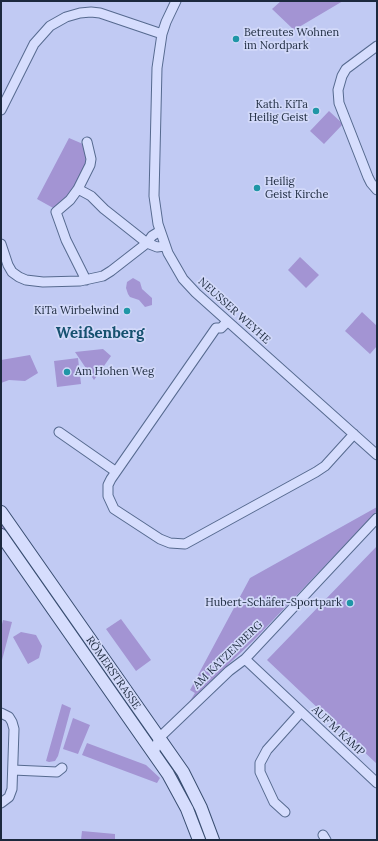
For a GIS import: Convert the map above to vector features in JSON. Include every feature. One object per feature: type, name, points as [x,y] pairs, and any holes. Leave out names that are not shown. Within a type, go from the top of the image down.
[{"type":"main road","name":"RÖMERSTRASSE","points":[[1,512],[183,772],[201,808],[213,840]]},
{"type":"main road","name":"RÖMERSTRASSE","points":[[1,535],[154,753],[180,794],[191,817],[199,840]]},
{"type":"street","name":"NEUSSER WEYHE","points":[[176,1],[162,34],[157,68],[154,196],[160,231],[165,246],[174,266],[196,294],[377,455]]},
{"type":"street","points":[[1,110],[34,44],[50,26],[66,17],[80,13],[100,13],[162,34]]},
{"type":"street","points":[[377,46],[356,60],[346,69],[342,76],[338,90],[339,103],[371,183],[377,190]]},
{"type":"street","points":[[86,280],[66,240],[56,212],[70,200],[78,189],[90,165],[91,159],[87,142]]},
{"type":"street","points":[[78,189],[91,196],[104,209],[147,244],[157,247],[165,246]]},
{"type":"street","points":[[1,244],[8,266],[12,272],[26,280],[43,282],[86,280],[103,276],[147,244],[152,236],[160,231]]},
{"type":"street","points":[[219,314],[215,322],[216,328],[115,471],[111,479],[108,492],[114,509],[160,539],[170,543],[185,544],[316,472],[325,466],[354,434]]},
{"type":"street","points":[[216,328],[221,328],[227,322]]},
{"type":"street","points":[[59,432],[115,471]]},
{"type":"street","name":"AM KATZENBERG","points":[[154,753],[159,738],[229,671],[245,659],[377,518]]},
{"type":"street","name":"AUF'M KAMP","points":[[245,659],[377,783]]},
{"type":"street","name":"AUF'M KAMP","points":[[285,812],[274,802],[260,772],[260,763],[267,750],[301,712]]},
{"type":"street","points":[[1,713],[9,717],[14,729],[12,789],[9,797],[1,803]]},
{"type":"street","points":[[143,737],[159,738]]},
{"type":"street","points":[[13,770],[58,772],[62,768]]},
{"type":"shaded area","points":[[281,1],[343,1],[294,30],[272,9]]},
{"type":"shaded area","points":[[329,111],[343,124],[324,144],[310,131]]},
{"type":"shaded area","points":[[69,138],[83,144],[88,160],[75,190],[55,209],[37,199]]},
{"type":"shaded area","points":[[300,257],[319,275],[306,288],[288,270]]},
{"type":"shaded area","points":[[133,278],[140,282],[142,289],[152,298],[152,305],[145,307],[139,300],[130,297],[126,288],[127,282]]},
{"type":"shaded area","points":[[362,312],[377,326],[377,346],[370,354],[345,331]]},
{"type":"shaded area","points":[[103,349],[111,356],[94,380],[75,352]]},
{"type":"shaded area","points":[[30,355],[38,373],[25,381],[9,380],[1,383],[1,360]]},
{"type":"shaded area","name":"Am Hohen Weg","points":[[78,358],[81,384],[57,387],[54,361]]},
{"type":"shaded area","points":[[377,507],[377,511],[254,640],[190,701],[195,693],[190,690],[250,578]]},
{"type":"shaded area","points":[[1,520],[150,734],[148,735],[140,726],[1,528]]},
{"type":"shaded area","name":"Hubert-Schäfer-Sportpark","points":[[377,546],[377,764],[267,660]]},
{"type":"shaded area","points":[[121,619],[151,660],[136,671],[106,629]]},
{"type":"shaded area","points":[[3,620],[12,622],[1,664],[1,628]]},
{"type":"shaded area","points":[[21,632],[36,635],[42,646],[39,658],[28,664],[13,637]]},
{"type":"shaded area","points":[[62,704],[71,708],[58,756],[55,761],[49,762],[46,761]]},
{"type":"shaded area","points":[[73,718],[90,725],[78,754],[63,749]]},
{"type":"shaded area","points":[[87,743],[146,765],[160,778],[157,783],[82,755]]},
{"type":"shaded area","points":[[167,756],[187,789],[208,840],[203,840],[164,759]]},
{"type":"shaded area","points":[[82,831],[115,834],[115,840],[81,840]]},
{"type":"place","name":"Betreutes Wohnen im Nordpark","points":[[236,39]]},
{"type":"place","name":"Kath. KiTa Heilig Geist","points":[[316,111]]},
{"type":"place","name":"Heilig Geist Kirche","points":[[257,188]]},
{"type":"place","name":"KiTa Wirbelwind","points":[[127,311]]},
{"type":"place","name":"Am Hohen Weg","points":[[67,372]]},
{"type":"place","name":"Hubert-Schäfer-Sportpark","points":[[350,603]]},
{"type":"district","name":"Weißenberg","points":[[100,334]]}]
